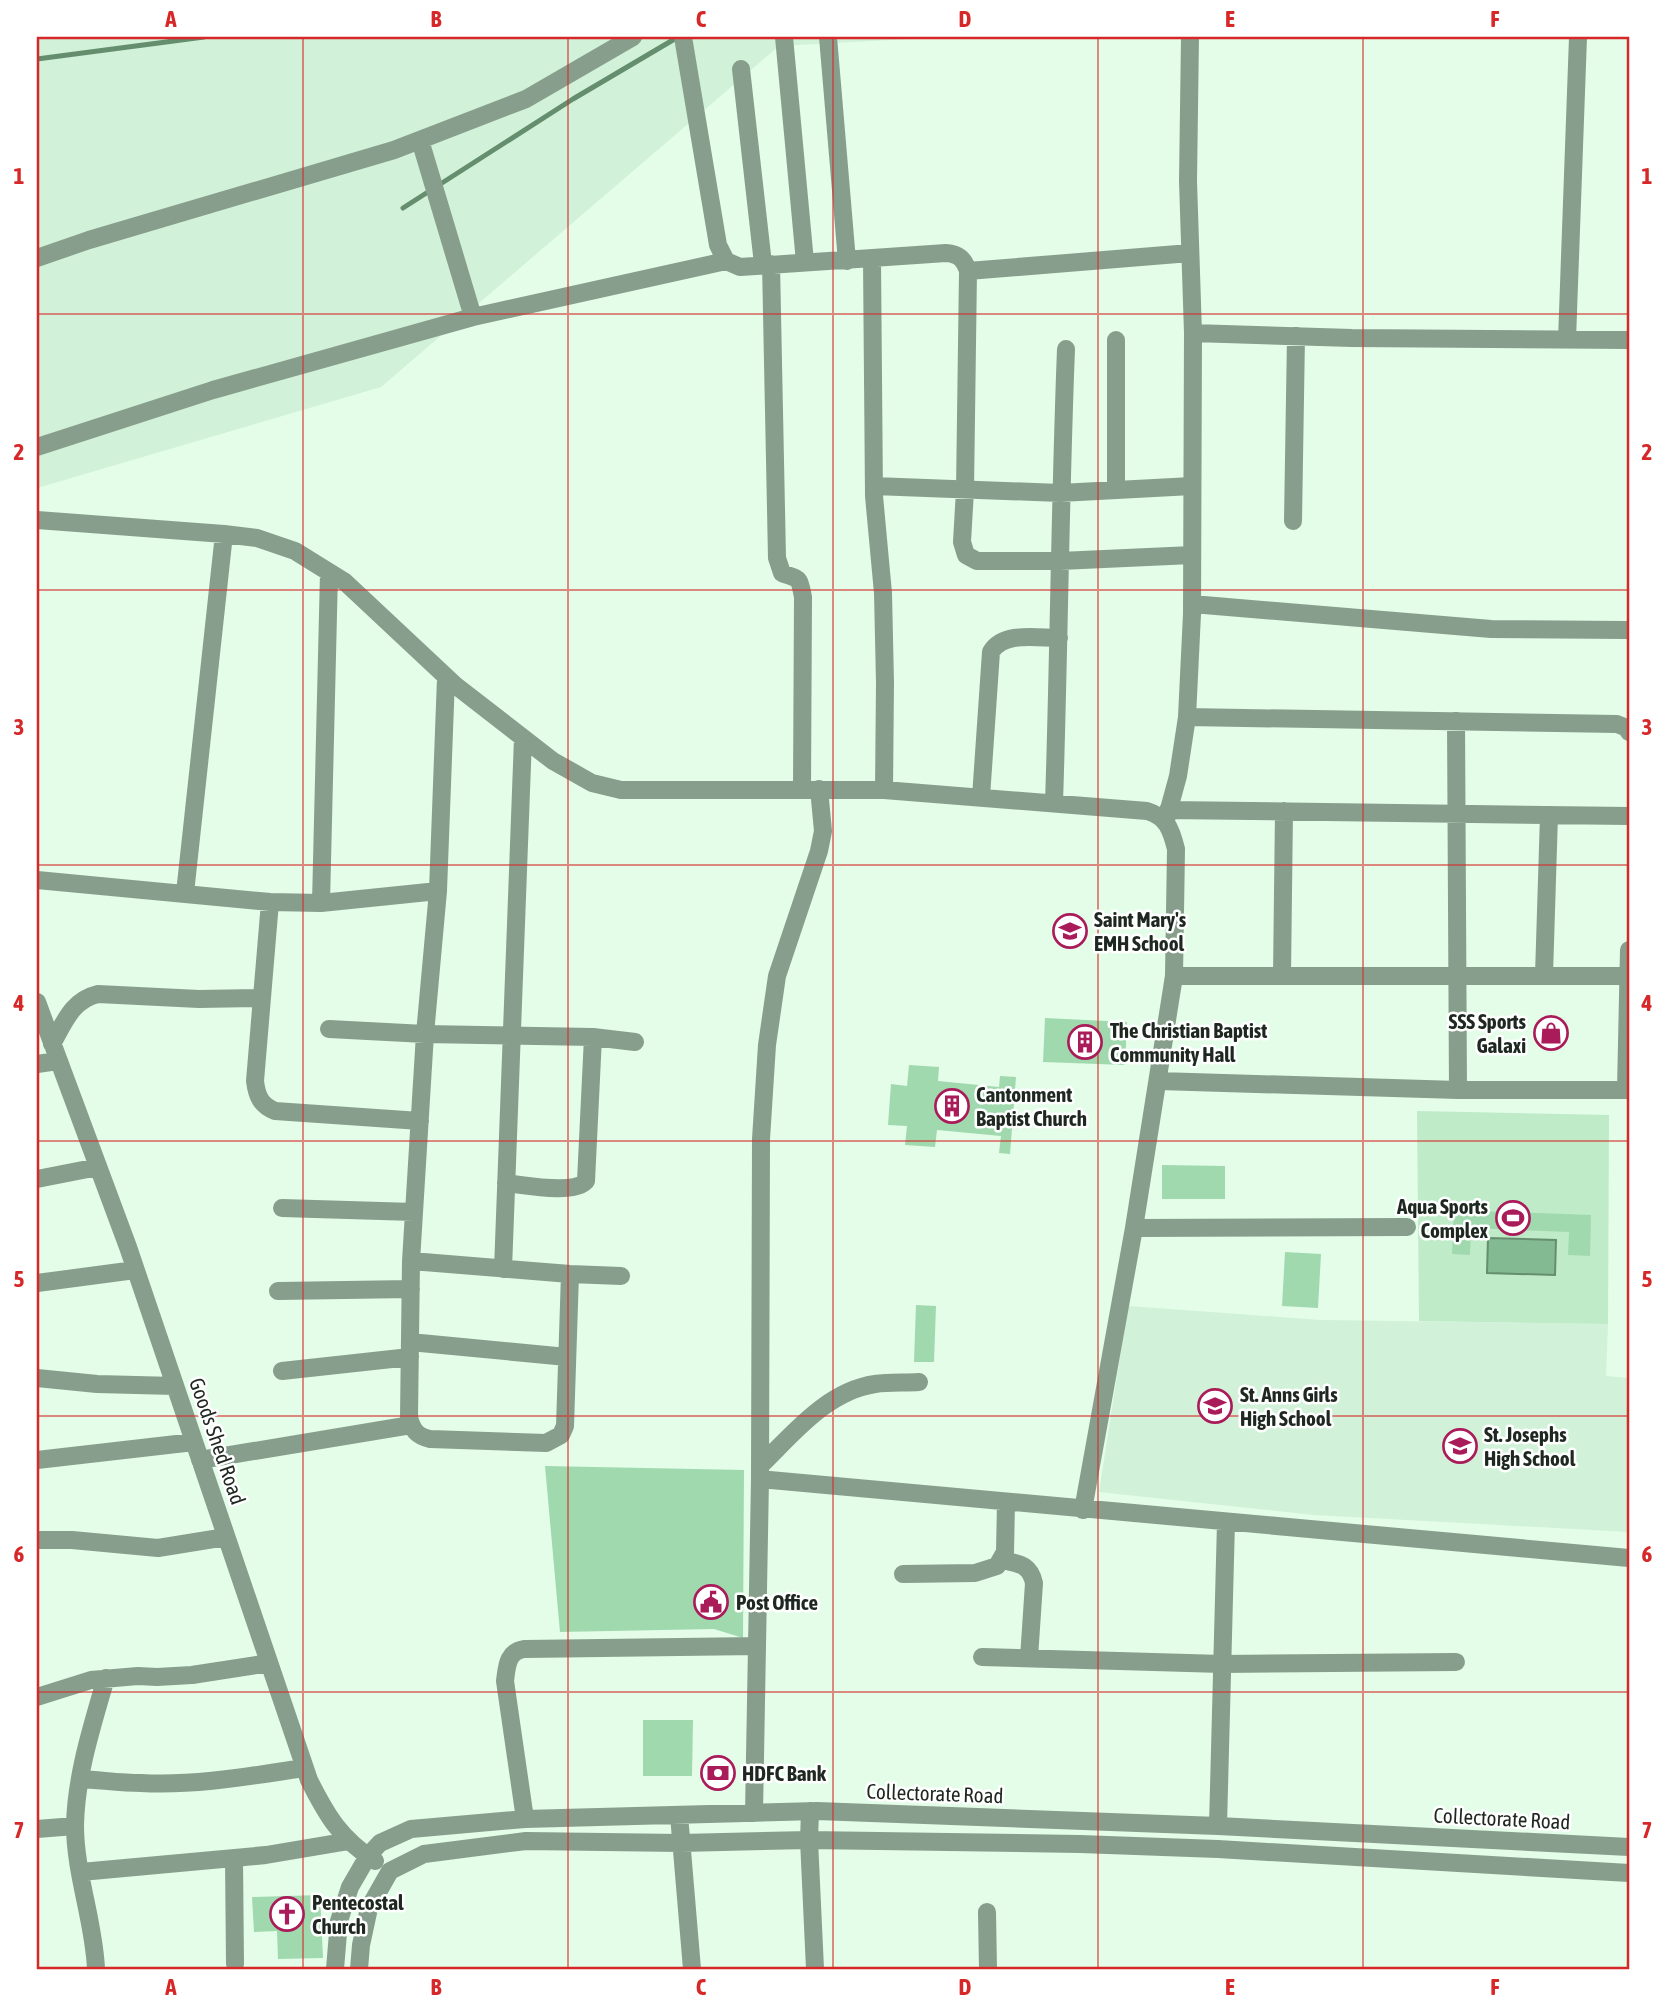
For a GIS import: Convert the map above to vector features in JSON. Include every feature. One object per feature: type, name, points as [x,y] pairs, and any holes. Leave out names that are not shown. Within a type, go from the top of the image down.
[{"type":"street","points":[[37,258],[89,240],[394,150],[526,99],[633,37]]},
{"type":"street","points":[[784,37],[805,262]]},
{"type":"street","points":[[828,37],[846,261]]},
{"type":"street","points":[[1083,1510],[1134,1228],[1174,976],[1176,849],[1167,815],[1178,776],[1187,717],[1192,604],[1193,333],[1188,181],[1190,37]]},
{"type":"street","points":[[1567,340],[1578,37]]},
{"type":"street","points":[[684,42],[718,245],[726,261]]},
{"type":"street","points":[[741,69],[767,264],[777,558],[782,573],[800,580],[803,597],[811,789],[823,831],[777,976],[767,1045],[761,1139],[760,1472],[754,1813]]},
{"type":"street","points":[[420,140],[473,317]]},
{"type":"street","points":[[37,447],[214,390],[473,317],[726,261],[740,267],[953,253],[960,256],[968,271],[962,542],[965,555],[978,561],[1060,561],[1192,555]]},
{"type":"street","points":[[968,271],[1190,253]]},
{"type":"street","points":[[872,260],[874,486],[883,593],[884,790]]},
{"type":"street","points":[[1193,333],[1629,340]]},
{"type":"street","points":[[1293,521],[1296,336]]},
{"type":"street","points":[[1116,340],[1116,490]]},
{"type":"street","points":[[1054,803],[1060,494],[1066,349]]},
{"type":"street","points":[[874,486],[1060,494],[1192,486]]},
{"type":"street","points":[[37,520],[224,534],[257,538],[295,551],[345,582],[446,678],[553,761],[592,783],[621,790],[884,790],[1146,811],[1167,815],[1284,811],[1629,816]]},
{"type":"street","points":[[185,893],[224,534]]},
{"type":"street","points":[[321,903],[329,573]]},
{"type":"street","points":[[1192,604],[1491,629],[1627,630]]},
{"type":"street","points":[[981,797],[991,652],[1000,641],[1010,638],[1059,638]]},
{"type":"street","points":[[446,678],[438,891],[425,1034],[411,1261],[409,1417],[411,1425],[420,1437],[430,1440],[545,1443],[561,1435],[565,1426],[570,1274]]},
{"type":"street","points":[[1187,717],[1617,724],[1627,728],[1629,732]]},
{"type":"street","points":[[1456,721],[1458,1090]]},
{"type":"street","points":[[503,1269],[523,738]]},
{"type":"street","points":[[1282,975],[1284,811]]},
{"type":"street","points":[[1544,975],[1549,815]]},
{"type":"street","points":[[37,880],[270,902],[321,903],[438,891]]},
{"type":"street","points":[[270,902],[255,1081],[260,1101],[275,1111],[420,1121]]},
{"type":"street","points":[[1159,1081],[1458,1090],[1628,1090],[1629,950]]},
{"type":"street","points":[[1174,976],[1629,976]]},
{"type":"street","points":[[37,1064],[55,1052],[72,1009],[88,996],[98,994],[174,998],[262,998]]},
{"type":"street","name":"Goods Shed Road","points":[[37,1002],[135,1270],[304,1768],[328,1817],[349,1841],[390,1871]]},
{"type":"street","points":[[328,1029],[593,1037],[635,1042]]},
{"type":"street","points":[[506,1183],[570,1188],[583,1185],[586,1181],[593,1037]]},
{"type":"street","points":[[37,1179],[98,1167]]},
{"type":"street","points":[[282,1208],[414,1212]]},
{"type":"street","points":[[1134,1228],[1407,1227]]},
{"type":"street","points":[[411,1261],[621,1276]]},
{"type":"street","points":[[37,1283],[135,1270]]},
{"type":"street","points":[[278,1292],[411,1289]]},
{"type":"street","points":[[282,1371],[410,1350],[567,1357]]},
{"type":"street","points":[[37,1378],[97,1384],[175,1386]]},
{"type":"street","points":[[760,1472],[814,1414],[836,1398],[875,1384],[919,1382]]},
{"type":"street","points":[[37,1460],[197,1451],[411,1425]]},
{"type":"street","points":[[760,1472],[1083,1510],[1184,1510],[1226,1522],[1338,1524],[1629,1558]]},
{"type":"street","points":[[903,1574],[975,1573],[990,1570],[1002,1560],[1005,1552],[1006,1502]]},
{"type":"street","points":[[1218,1826],[1226,1522]]},
{"type":"street","points":[[37,1540],[72,1540],[158,1548],[226,1537]]},
{"type":"street","points":[[1002,1560],[1024,1565],[1031,1572],[1034,1583],[1029,1658]]},
{"type":"street","points":[[525,1819],[505,1681],[507,1665],[514,1653],[524,1649],[757,1646]]},
{"type":"street","points":[[982,1657],[1222,1664],[1456,1662]]},
{"type":"street","points":[[37,1697],[56,1689],[106,1678],[192,1675],[269,1663]]},
{"type":"street","points":[[96,1969],[75,1826],[91,1731],[106,1678]]},
{"type":"street","points":[[81,1779],[142,1784],[183,1783],[304,1768]]},
{"type":"street","points":[[810,1811],[815,1969]]},
{"type":"street","name":"Collectorate Road","points":[[335,1969],[339,1921],[350,1887],[368,1856],[380,1843],[411,1829],[525,1819],[810,1811],[1218,1826],[1629,1847]]},
{"type":"street","points":[[679,1815],[692,1969]]},
{"type":"street","points":[[37,1829],[75,1826]]},
{"type":"street","points":[[359,1969],[369,1908],[390,1871],[424,1854],[526,1841],[681,1843],[809,1840],[1218,1849],[1629,1873]]},
{"type":"street","points":[[81,1872],[234,1858],[349,1841]]},
{"type":"street","points":[[234,1858],[235,1964]]},
{"type":"street","points":[[987,1912],[988,1969]]},
{"type":"shaded area","points":[[37,37],[946,37],[779,46],[381,387],[37,488]]},
{"type":"shaded area","name":"Aqua Sports Complex","points":[[1417,1111],[1609,1115],[1608,1324],[1419,1321]]},
{"type":"shaded area","points":[[1488,1238],[1556,1240],[1555,1275],[1487,1273]]},
{"type":"shaded area","points":[[1128,1306],[1321,1320],[1608,1324],[1606,1376],[1629,1378],[1629,1532],[1314,1515],[1099,1492]]},
{"type":"building","name":"The Christian Baptist Community Hall","points":[[1045,1018],[1127,1022],[1125,1065],[1043,1062]]},
{"type":"building","name":"Cantonment Baptist Church","points":[[909,1065],[939,1067],[938,1081],[999,1087],[1000,1076],[1016,1077],[1010,1154],[999,1153],[1001,1136],[937,1130],[935,1147],[905,1145],[907,1126],[888,1125],[891,1084],[907,1086]]},
{"type":"building","points":[[1162,1165],[1225,1166],[1225,1199],[1162,1199]]},
{"type":"building","points":[[1454,1210],[1591,1215],[1590,1256],[1568,1255],[1569,1232],[1471,1228],[1470,1255],[1452,1254]]},
{"type":"building","points":[[1285,1252],[1321,1254],[1318,1308],[1282,1306]]},
{"type":"building","points":[[916,1305],[936,1306],[934,1362],[914,1362]]},
{"type":"building","points":[[545,1466],[744,1470],[743,1638],[714,1629],[560,1632]]},
{"type":"building","points":[[643,1720],[693,1720],[692,1776],[643,1776]]},
{"type":"building","name":"Pentecostal Church","points":[[320,1895],[323,1958],[278,1959],[277,1931],[254,1932],[252,1897]]},
{"type":"waterway","points":[[37,59],[204,37]]},
{"type":"waterway","points":[[403,208],[573,99],[678,37]]},
{"type":"place","name":"Saint Mary's EMH School","points":[[1070,931]]},
{"type":"place","name":"SSS Sports Galaxi","points":[[1551,1033]]},
{"type":"place","name":"The Christian Baptist Community Hall","points":[[1085,1042]]},
{"type":"place","name":"Cantonment Baptist Church","points":[[952,1106]]},
{"type":"place","name":"Aqua Sports Complex","points":[[1513,1218]]},
{"type":"place","name":"St. Anns Girls High School","points":[[1215,1406]]},
{"type":"place","name":"St. Josephs High School","points":[[1460,1446]]},
{"type":"place","name":"Post Office","points":[[711,1602]]},
{"type":"place","name":"HDFC Bank","points":[[718,1773]]},
{"type":"place","name":"Pentecostal Church","points":[[287,1914]]}]
